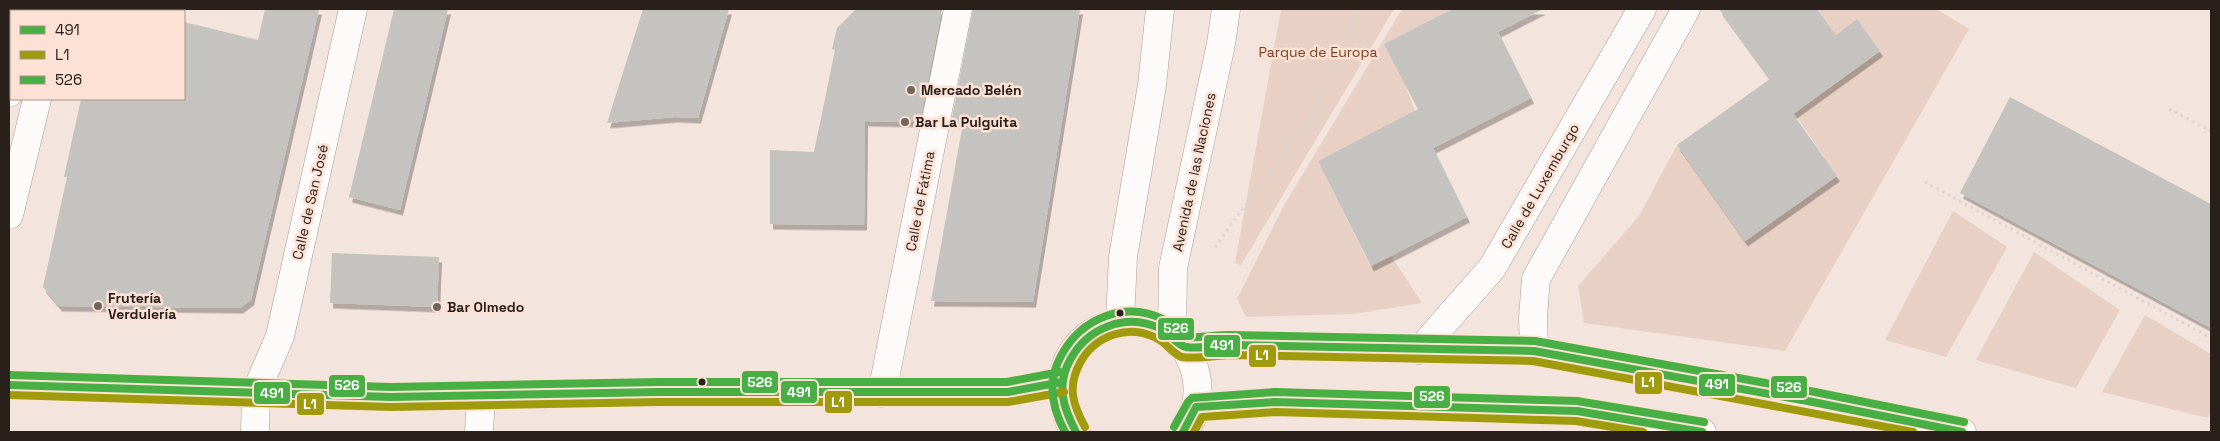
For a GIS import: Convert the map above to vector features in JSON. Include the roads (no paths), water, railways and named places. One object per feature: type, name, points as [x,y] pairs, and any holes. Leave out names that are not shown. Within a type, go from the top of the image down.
[{"type":"main road","name":"Calle de San José","points":[[256,392],[280,336],[353,9]]},
{"type":"main road","name":"Calle de Fátima","points":[[882,393],[958,9]]},
{"type":"main road","points":[[1120,322],[1123,257],[1152,85],[1160,9]]},
{"type":"main road","name":"Avenida de las Naciones","points":[[1178,342],[1173,268],[1221,44],[1226,9]]},
{"type":"main road","name":"Calle de Luxemburgo","points":[[1420,350],[1492,268],[1642,9]]},
{"type":"main road","points":[[1534,351],[1533,316],[1536,279],[1686,9]]},
{"type":"main road","points":[[9,215],[37,100]]},
{"type":"main road","points":[[1076,432],[1064,407],[1062,382],[1068,360],[1080,342],[1099,329],[1120,322],[1138,322],[1156,327],[1178,342],[1194,365],[1198,386],[1196,407],[1183,432]]},
{"type":"main road","points":[[1178,342],[1228,346],[1534,351],[1813,402],[1962,432]]},
{"type":"main road","points":[[9,385],[391,397],[658,392],[1008,392],[1062,382]]},
{"type":"main road","points":[[255,429],[256,392]]},
{"type":"main road","points":[[479,432],[481,395]]},
{"type":"main road","points":[[1196,407],[1275,402],[1577,411],[1702,432]]},
{"type":"place","name":"Mercado Belén","points":[[911,90]]},
{"type":"place","name":"Bar La Pulguita","points":[[905,122]]},
{"type":"place","name":"Frutería Verdulería","points":[[98,306]]},
{"type":"place","name":"Bar Olmedo","points":[[437,307]]},
{"type":"park label","name":"Parque de Europa","points":[[1318,52]]}]
